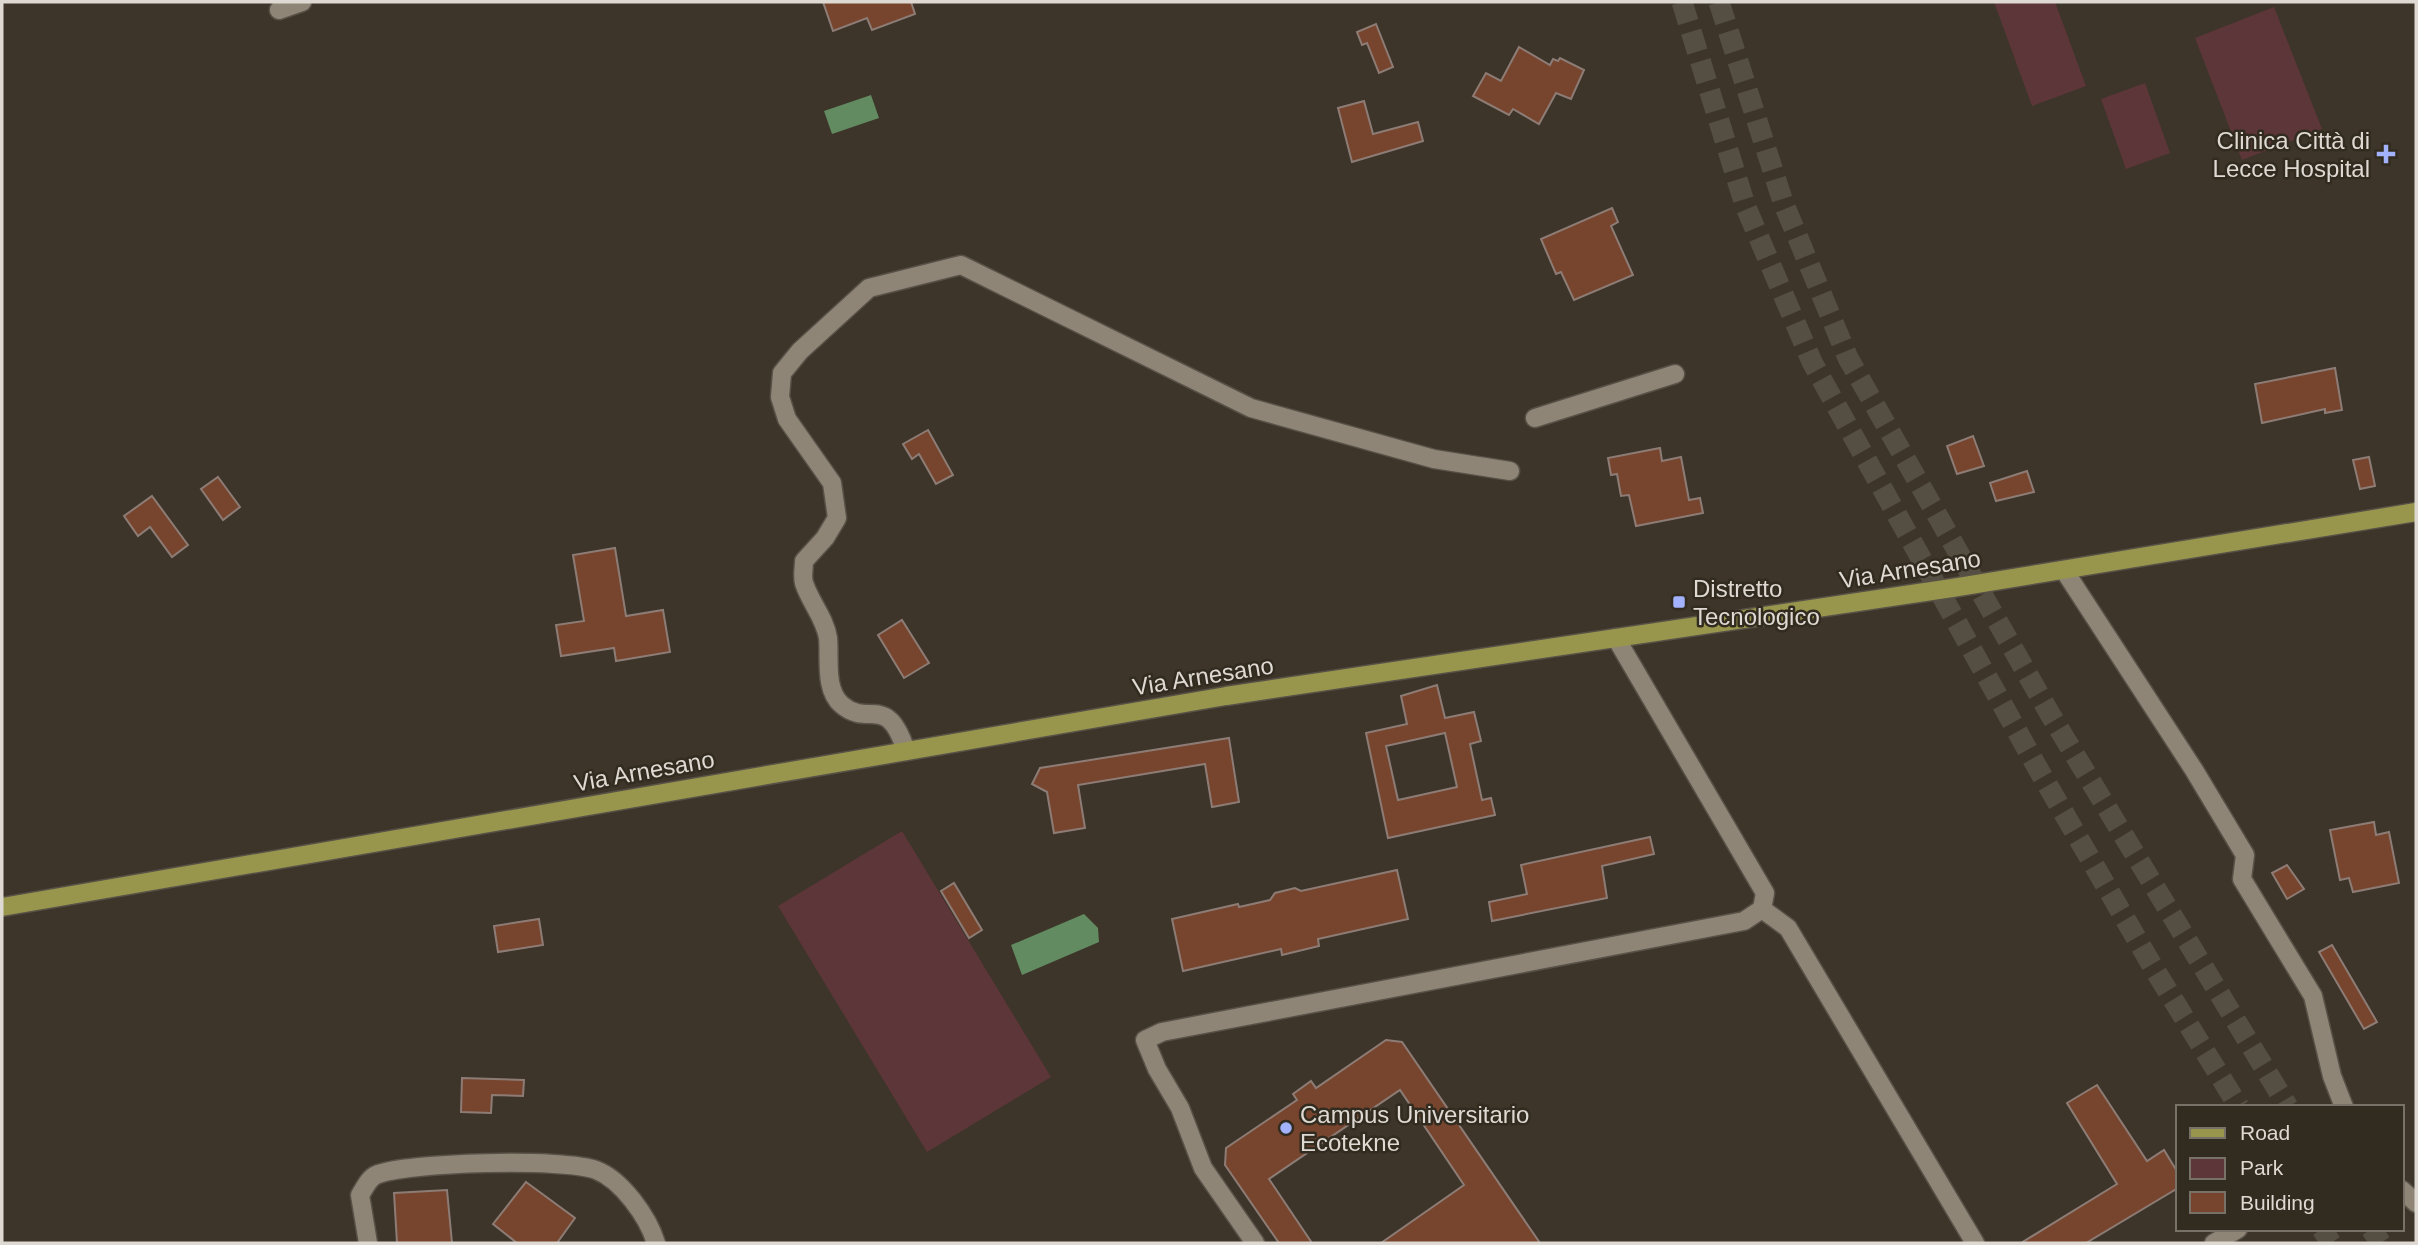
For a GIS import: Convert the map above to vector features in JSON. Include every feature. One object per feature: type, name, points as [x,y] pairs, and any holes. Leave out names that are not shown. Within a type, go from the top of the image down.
[{"type":"main road","name":"Via Arnesano","points":[[2,907],[1226,696],[2064,570],[2416,512]]},
{"type":"street","points":[[279,10],[302,2]]},
{"type":"street","points":[[906,751],[890,719],[877,713],[858,712],[842,706],[831,690],[827,634],[804,582],[804,561],[825,538],[837,518],[832,483],[787,419],[780,397],[782,373],[800,351],[869,288],[961,265],[1251,408],[1434,459],[1510,471]]},
{"type":"street","points":[[1535,418],[1675,374]]},
{"type":"street","points":[[2064,570],[2245,855],[2242,879],[2314,996],[2332,1076],[2343,1105]]},
{"type":"street","points":[[1255,1243],[1203,1168],[1180,1108],[1157,1069],[1145,1040],[1163,1032],[1744,921],[1762,909],[1765,893],[1616,638]]},
{"type":"street","points":[[1762,909],[1788,928],[1975,1243]]},
{"type":"street","points":[[368,1243],[359,1195],[373,1176],[408,1167],[564,1163],[598,1170],[629,1196],[650,1224],[656,1243]]},
{"type":"street","points":[[2214,1243],[2235,1231]]},
{"type":"green space","points":[[1994,2],[2055,2],[2086,86],[2032,106]]},
{"type":"green space","points":[[2274,7],[2322,129],[2242,160],[2195,38]]},
{"type":"green space","points":[[2145,83],[2170,153],[2126,169],[2101,99]]},
{"type":"green space","points":[[902,831],[1051,1077],[927,1152],[778,906]]},
{"type":"shaded area","points":[[871,95],[879,118],[832,134],[824,111]]},
{"type":"shaded area","points":[[1084,914],[1098,928],[1099,942],[1022,975],[1011,945]]},
{"type":"building","points":[[823,2],[911,2],[915,14],[872,30],[867,18],[833,31]]},
{"type":"building","points":[[1376,24],[1393,67],[1379,73],[1367,43],[1362,45],[1357,32]]},
{"type":"building","points":[[1519,47],[1550,65],[1553,59],[1558,61],[1560,58],[1584,70],[1571,99],[1556,93],[1539,124],[1513,109],[1509,115],[1473,96],[1486,73],[1501,81]]},
{"type":"building","points":[[1364,101],[1373,134],[1418,122],[1423,141],[1352,162],[1338,108]]},
{"type":"building","points":[[1612,208],[1618,222],[1611,226],[1633,275],[1574,300],[1561,272],[1556,274],[1541,239]]},
{"type":"building","points":[[2335,368],[2342,410],[2325,413],[2325,409],[2262,423],[2255,384]]},
{"type":"building","points":[[928,430],[953,475],[936,484],[919,454],[912,459],[903,444]]},
{"type":"building","points":[[1973,436],[1984,466],[1957,474],[1947,446]]},
{"type":"building","points":[[1660,448],[1662,461],[1681,457],[1689,500],[1700,498],[1703,513],[1636,526],[1629,495],[1621,496],[1617,474],[1611,475],[1608,458]]},
{"type":"building","points":[[2369,457],[2375,486],[2360,489],[2353,460]]},
{"type":"building","points":[[2027,471],[2034,492],[1996,501],[1990,483]]},
{"type":"building","points":[[218,477],[240,507],[223,520],[201,489]]},
{"type":"building","points":[[152,496],[188,545],[172,557],[150,527],[138,536],[124,516]]},
{"type":"building","points":[[615,548],[626,616],[663,610],[670,652],[616,661],[614,648],[561,656],[556,625],[584,621],[573,555]]},
{"type":"building","points":[[902,620],[929,663],[904,678],[878,635]]},
{"type":"building","points":[[1437,685],[1445,718],[1474,712],[1481,741],[1470,744],[1482,800],[1491,798],[1495,815],[1388,838],[1366,733],[1407,724],[1401,696]],"holes":[[[1445,733],[1457,787],[1398,800],[1386,746]]]},
{"type":"building","points":[[1229,738],[1239,802],[1212,807],[1205,764],[1078,785],[1085,828],[1054,833],[1047,792],[1032,784],[1040,768]]},
{"type":"building","points":[[2374,822],[2376,835],[2389,832],[2399,883],[2353,892],[2349,878],[2340,880],[2330,830]]},
{"type":"building","points":[[1650,837],[1654,854],[1602,866],[1607,898],[1492,921],[1489,902],[1527,894],[1521,865]]},
{"type":"building","points":[[2287,865],[2304,889],[2287,899],[2272,873]]},
{"type":"building","points":[[1397,870],[1408,919],[1318,939],[1319,946],[1282,955],[1281,949],[1183,971],[1172,919],[1238,904],[1239,907],[1270,900],[1275,893],[1295,888],[1301,891]]},
{"type":"building","points":[[954,883],[982,930],[969,938],[941,891]]},
{"type":"building","points":[[539,919],[543,945],[498,952],[494,926]]},
{"type":"building","points":[[2332,945],[2377,1022],[2364,1029],[2319,952]]},
{"type":"building","points":[[1386,1040],[1402,1042],[1540,1243],[1381,1243],[1464,1185],[1400,1090],[1269,1179],[1312,1243],[1279,1243],[1225,1165],[1226,1148],[1297,1100],[1293,1094],[1311,1081],[1316,1088]]},
{"type":"building","points":[[462,1078],[524,1080],[523,1096],[492,1095],[491,1113],[461,1112]]},
{"type":"building","points":[[2097,1085],[2147,1161],[2164,1150],[2176,1170],[2176,1189],[2086,1243],[2021,1243],[2117,1184],[2067,1103]]},
{"type":"building","points":[[526,1182],[575,1218],[557,1243],[517,1243],[493,1224]]},
{"type":"building","points":[[447,1190],[452,1243],[397,1243],[394,1193]]},
{"type":"tunnel","points":[[1682,2],[1745,205],[1812,362],[2037,767],[2153,967],[2238,1105]]},
{"type":"tunnel","points":[[1719,2],[1783,202],[1848,358],[2050,714],[2287,1105]]},
{"type":"tunnel","points":[[2323,1231],[2331,1243]]},
{"type":"tunnel","points":[[2372,1231],[2381,1243]]},
{"type":"place","name":"Clinica Città di Lecce Hospital","points":[[2386,154]]},
{"type":"place","name":"Distretto Tecnologico","points":[[1679,602]]},
{"type":"place","name":"Campus Universitario Ecotekne","points":[[1286,1128]]}]
